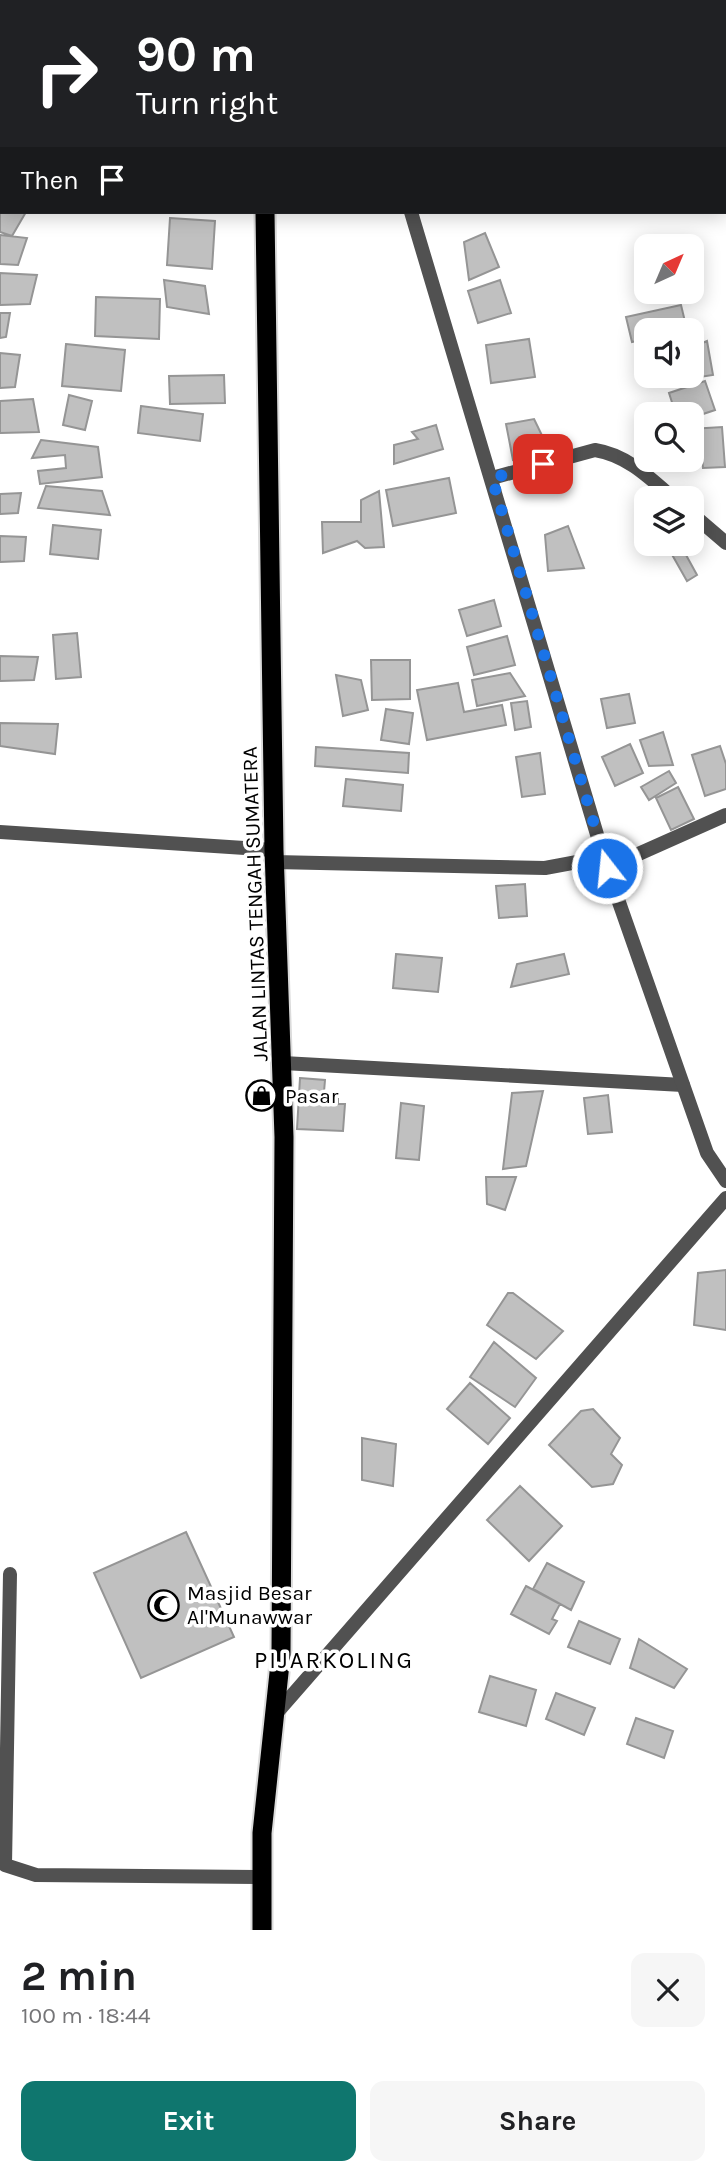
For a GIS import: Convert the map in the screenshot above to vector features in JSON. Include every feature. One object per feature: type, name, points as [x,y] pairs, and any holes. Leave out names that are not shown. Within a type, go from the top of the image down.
[{"type":"highway","name":"JALAN LINTAS TENGAH SUMATERA","points":[[262,1930],[262,1833],[281,1654],[283,1063],[275,856],[265,214]]},
{"type":"street","points":[[412,214],[605,862],[707,1153],[726,1181]]},
{"type":"street","points":[[492,478],[594,450],[612,453],[641,470],[659,486]]},
{"type":"street","points":[[704,524],[726,543]]},
{"type":"street","points":[[0,832],[275,856],[545,867],[605,862],[726,815]]},
{"type":"street","points":[[283,1063],[683,1085]]},
{"type":"street","points":[[274,1716],[726,1198]]},
{"type":"street","points":[[10,1574],[2,1864],[36,1875],[262,1878]]},
{"type":"building","points":[[0,214],[25,214],[12,236],[0,232]]},
{"type":"building","points":[[170,218],[215,221],[212,269],[167,265]]},
{"type":"building","points":[[485,233],[499,267],[469,280],[464,242]]},
{"type":"building","points":[[0,235],[27,238],[18,265],[0,264]]},
{"type":"building","points":[[0,273],[37,275],[30,304],[0,305]]},
{"type":"building","points":[[164,280],[205,286],[209,314],[167,307]]},
{"type":"building","points":[[500,280],[511,313],[478,323],[468,291]]},
{"type":"building","points":[[96,297],[160,299],[159,339],[95,336]]},
{"type":"building","points":[[681,305],[684,318],[634,318],[632,342],[626,317]]},
{"type":"building","points":[[0,313],[10,313],[6,337],[0,338]]},
{"type":"building","points":[[529,339],[535,377],[491,383],[486,345]]},
{"type":"building","points":[[707,341],[713,375],[704,376],[704,342]]},
{"type":"building","points":[[66,344],[125,350],[121,391],[62,386]]},
{"type":"building","points":[[0,353],[20,355],[15,387],[0,388]]},
{"type":"building","points":[[224,375],[225,403],[170,404],[169,376]]},
{"type":"building","points":[[704,381],[715,410],[704,414],[704,402],[672,402],[669,393],[684,388],[704,388]]},
{"type":"building","points":[[69,395],[92,401],[85,430],[63,425]]},
{"type":"building","points":[[33,399],[39,432],[0,433],[0,401]]},
{"type":"building","points":[[141,406],[203,414],[200,441],[138,433]]},
{"type":"building","points":[[534,419],[551,454],[513,460],[506,424]]},
{"type":"building","points":[[436,425],[443,449],[394,464],[394,445],[418,439],[412,432]]},
{"type":"building","points":[[722,427],[725,467],[704,468],[704,428]]},
{"type":"building","points":[[41,440],[98,447],[102,477],[40,484],[38,471],[66,468],[65,455],[32,458]]},
{"type":"building","points":[[449,478],[456,513],[393,526],[386,490]]},
{"type":"building","points":[[46,486],[102,491],[110,515],[38,508]]},
{"type":"building","points":[[379,491],[384,547],[365,548],[357,541],[323,553],[322,522],[361,522],[361,500]]},
{"type":"building","points":[[21,493],[18,513],[0,514],[0,494]]},
{"type":"building","points":[[53,525],[101,530],[98,559],[50,554]]},
{"type":"building","points":[[568,526],[584,568],[548,571],[545,535]]},
{"type":"building","points":[[0,536],[26,537],[24,561],[0,562]]},
{"type":"building","points":[[673,556],[687,556],[697,575],[687,581]]},
{"type":"building","points":[[494,600],[501,626],[467,636],[459,610]]},
{"type":"building","points":[[77,633],[81,677],[56,679],[53,635]]},
{"type":"building","points":[[507,636],[515,665],[474,675],[467,647]]},
{"type":"building","points":[[0,656],[38,657],[34,680],[0,681]]},
{"type":"building","points":[[371,660],[410,660],[410,699],[372,700]]},
{"type":"building","points":[[510,673],[525,696],[477,706],[472,680]]},
{"type":"building","points":[[336,675],[361,680],[368,710],[343,716]]},
{"type":"building","points":[[458,683],[464,712],[502,705],[506,725],[427,740],[417,690]]},
{"type":"building","points":[[629,694],[635,723],[607,728],[601,699]]},
{"type":"building","points":[[527,701],[531,727],[515,730],[511,703]]},
{"type":"building","points":[[386,709],[413,713],[409,744],[381,740]]},
{"type":"building","points":[[0,723],[58,724],[55,754],[0,746]]},
{"type":"building","points":[[663,732],[673,765],[649,766],[640,740]]},
{"type":"building","points":[[630,744],[643,773],[615,786],[602,757]]},
{"type":"building","points":[[720,746],[726,764],[726,789],[705,796],[692,755]]},
{"type":"building","points":[[316,747],[409,753],[408,773],[315,766]]},
{"type":"building","points":[[540,753],[545,794],[522,797],[516,757]]},
{"type":"building","points":[[669,771],[676,783],[649,800],[641,787]]},
{"type":"building","points":[[346,779],[403,785],[401,811],[343,806]]},
{"type":"building","points":[[678,787],[694,819],[671,830],[656,798]]},
{"type":"building","points":[[525,884],[527,916],[499,918],[496,886]]},
{"type":"building","points":[[396,954],[442,958],[438,992],[393,988]]},
{"type":"building","points":[[564,954],[569,974],[511,987],[517,964]]},
{"type":"building","points":[[300,1078],[325,1080],[324,1092],[338,1093],[338,1104],[345,1104],[343,1131],[297,1129]]},
{"type":"building","points":[[543,1091],[526,1166],[503,1169],[512,1093]]},
{"type":"building","points":[[608,1095],[612,1132],[588,1134],[584,1098]]},
{"type":"building","points":[[401,1103],[424,1106],[419,1160],[396,1158]]},
{"type":"building","points":[[486,1177],[516,1177],[505,1210],[487,1204]]},
{"type":"building","points":[[726,1270],[726,1330],[694,1325],[698,1273]]},
{"type":"building","points":[[508,1293],[513,1293],[563,1331],[536,1359],[487,1325]]},
{"type":"building","points":[[494,1342],[536,1378],[515,1407],[470,1377]]},
{"type":"building","points":[[470,1383],[510,1418],[488,1444],[447,1409]]},
{"type":"building","points":[[593,1409],[620,1438],[611,1454],[622,1465],[613,1484],[592,1487],[549,1445],[581,1411]]},
{"type":"building","points":[[362,1438],[396,1444],[393,1486],[362,1480]]},
{"type":"building","points":[[520,1486],[562,1526],[529,1561],[487,1520]]},
{"type":"building","name":"Masjid Besar Al'Munawwar","points":[[186,1532],[234,1637],[141,1678],[94,1573]]},
{"type":"building","points":[[547,1563],[584,1582],[571,1610],[533,1589]]},
{"type":"building","points":[[526,1586],[560,1604],[552,1619],[557,1621],[549,1634],[511,1614]]},
{"type":"building","points":[[579,1621],[620,1639],[610,1664],[568,1647]]},
{"type":"building","points":[[639,1639],[687,1669],[674,1688],[630,1668]]},
{"type":"building","points":[[490,1676],[536,1690],[526,1726],[479,1712]]},
{"type":"building","points":[[556,1693],[595,1708],[584,1735],[546,1719]]},
{"type":"building","points":[[636,1718],[673,1731],[664,1758],[627,1744]]},
{"type":"place","name":"Pasar","points":[[262,1096]]},
{"type":"place","name":"Masjid Besar Al'Munawwar","points":[[164,1605]]},
{"type":"district","name":"PIJARKOLING","points":[[334,1660]]},
{"type":"route","points":[[543,464],[492,478],[607,868]]}]
